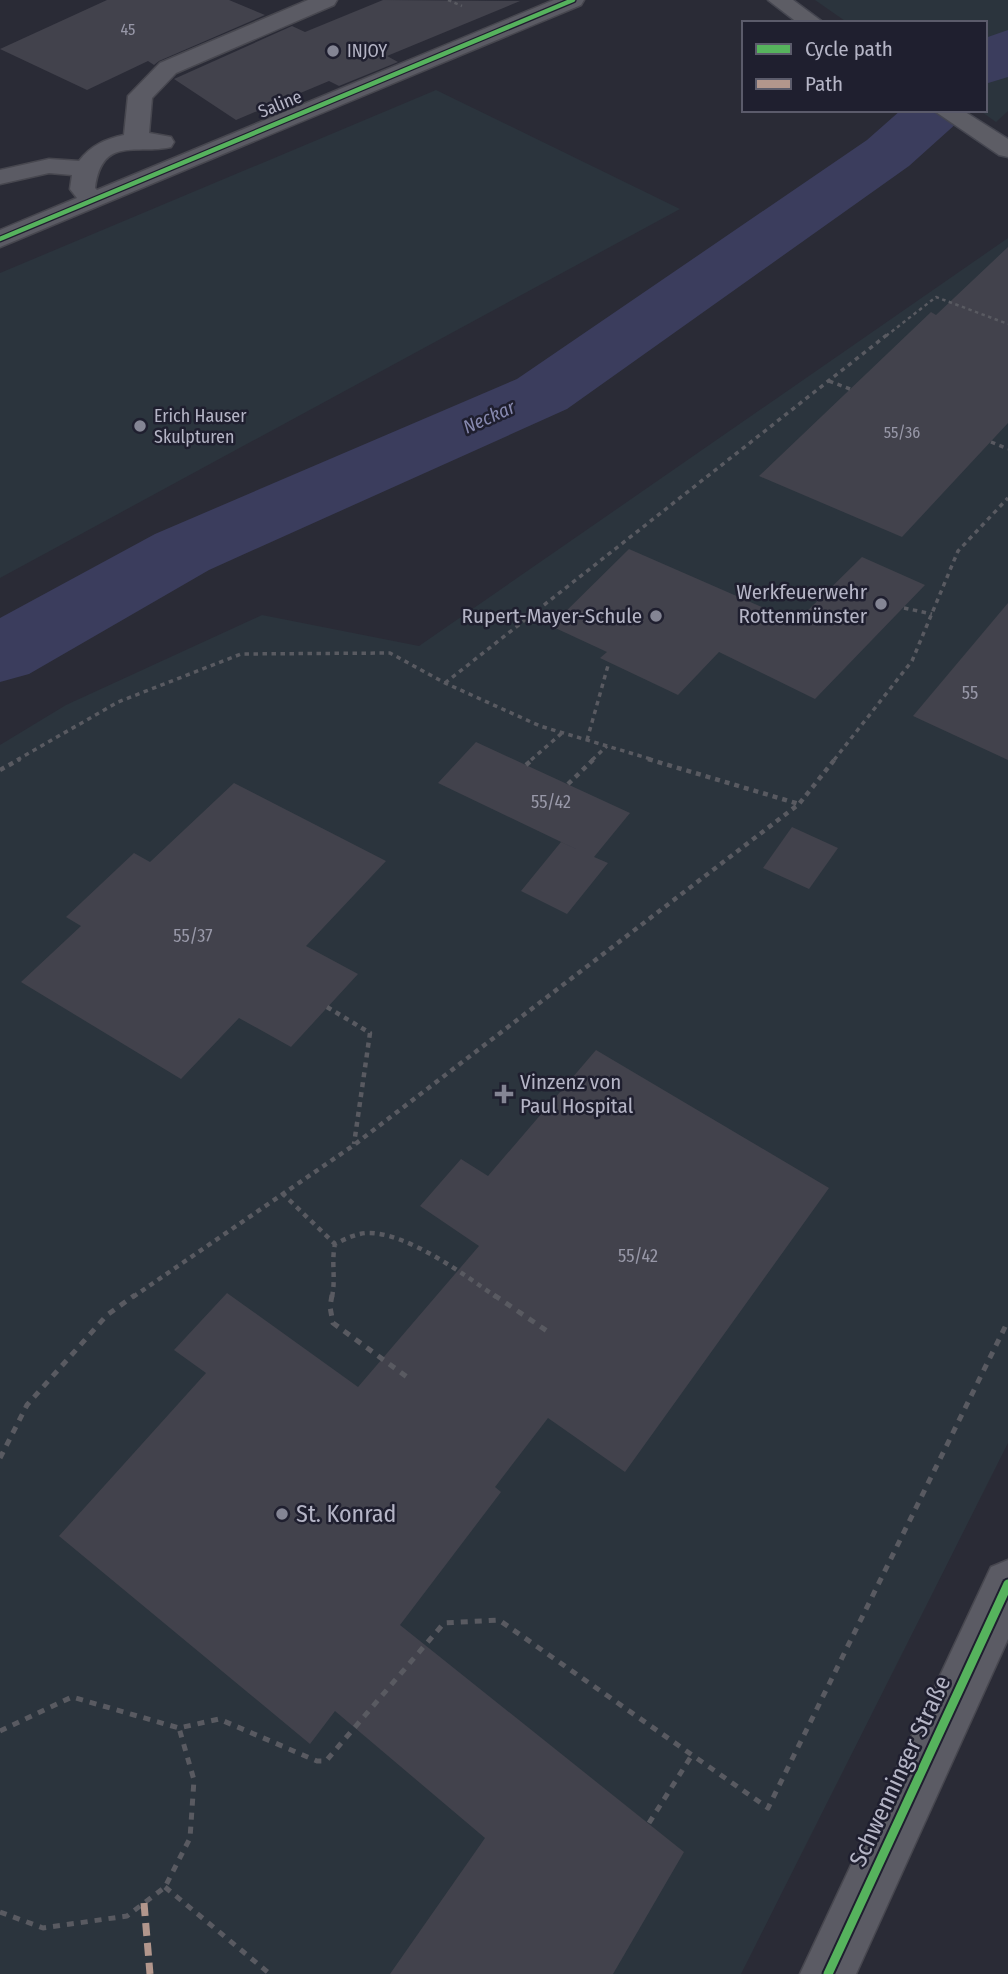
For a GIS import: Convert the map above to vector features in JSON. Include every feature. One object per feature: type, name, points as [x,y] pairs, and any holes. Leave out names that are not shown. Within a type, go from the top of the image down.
[{"type":"main road","points":[[779,0],[810,21]]},
{"type":"main road","points":[[948,112],[1008,149]]},
{"type":"street","points":[[136,141],[139,96],[168,68],[326,0]]},
{"type":"street","name":"Saline","points":[[0,239],[573,0]]},
{"type":"street","points":[[93,200],[82,189],[82,177],[104,147],[136,141],[160,141],[178,151],[185,161]]},
{"type":"street","points":[[0,177],[49,166],[88,169]]},
{"type":"street","name":"Schwenninger Straße","points":[[828,1974],[1008,1584]]},
{"type":"path","points":[[445,683],[936,298],[1008,324]]},
{"type":"path","points":[[829,381],[850,389]]},
{"type":"path","points":[[991,442],[1008,449]]},
{"type":"path","points":[[0,1458],[27,1405],[107,1315],[354,1144],[799,804],[912,661],[958,551],[1008,498]]},
{"type":"path","points":[[904,608],[932,614]]},
{"type":"path","points":[[0,770],[118,702],[241,654],[390,653],[445,683],[540,726],[799,804]]},
{"type":"path","points":[[587,740],[609,662]]},
{"type":"path","points":[[526,765],[563,733]]},
{"type":"path","points":[[568,784],[607,746]]},
{"type":"path","points":[[327,1007],[370,1033],[354,1144]]},
{"type":"path","points":[[282,1193],[335,1244]]},
{"type":"path","points":[[407,1377],[333,1324],[330,1307],[335,1281],[331,1261],[335,1244],[352,1235],[374,1233],[418,1248],[550,1333]]},
{"type":"path","points":[[0,1731],[72,1697],[179,1728],[219,1719],[317,1761],[326,1761],[444,1623],[499,1620],[768,1808],[1008,1321]]},
{"type":"path","points":[[0,1912],[43,1928],[127,1916],[165,1888],[190,1838],[194,1780],[179,1728]]},
{"type":"path","points":[[649,1823],[692,1755]]},
{"type":"path","points":[[165,1888],[271,1974]]},
{"type":"shaded area","points":[[815,0],[1008,0],[1008,111],[996,122],[982,112],[987,112],[987,21],[845,21]]},
{"type":"shaded area","name":"Erich Hauser Skulpturen","points":[[436,90],[680,209],[0,578],[0,273]]},
{"type":"shaded area","name":"Vinzenz von Paul Hospital","points":[[1008,238],[1008,1443],[741,1974],[0,1974],[0,745],[66,705],[262,615],[419,646]]},
{"type":"building","points":[[107,0],[229,0],[265,15],[154,65],[148,61],[87,90],[0,49]]},
{"type":"building","points":[[383,0],[520,1],[387,56],[398,62],[339,86],[329,81],[236,120],[174,79],[292,26],[305,32]]},
{"type":"building","points":[[1008,247],[1008,423],[902,537],[759,476],[931,312],[936,315]]},
{"type":"building","points":[[629,549],[796,622],[862,557],[925,585],[815,699],[719,652],[678,695],[600,658],[607,652],[551,626]]},
{"type":"building","points":[[1008,603],[1008,760],[913,716]]},
{"type":"building","points":[[476,742],[630,813],[594,857],[608,863],[567,914],[521,891],[561,842],[580,851],[438,783]]},
{"type":"building","points":[[234,783],[386,861],[306,946],[358,974],[291,1047],[239,1018],[181,1079],[21,982],[81,926],[66,917],[134,853],[150,862]]},
{"type":"building","points":[[792,827],[838,848],[809,889],[763,868]]},
{"type":"building","points":[[596,1050],[829,1188],[625,1472],[548,1418],[495,1487],[501,1492],[400,1625],[684,1852],[613,1974],[390,1974],[485,1838],[335,1711],[310,1744],[59,1536],[206,1373],[174,1350],[227,1293],[358,1387],[479,1246],[420,1206],[461,1159],[488,1176]]},
{"type":"waterway","name":"Neckar","points":[[987,65],[1008,47]]},
{"type":"waterway","name":"Neckar","points":[[0,654],[182,552],[542,394],[888,153],[935,112]]},
{"type":"marked path","points":[[144,1903],[150,1974]]},
{"type":"cycle path","points":[[0,239],[573,0]]},
{"type":"cycle path","points":[[828,1974],[1008,1584]]},
{"type":"place","name":"INJOY","points":[[333,51]]},
{"type":"place","name":"Erich Hauser Skulpturen","points":[[140,426]]},
{"type":"place","name":"Werkfeuerwehr Rottenmünster","points":[[881,604]]},
{"type":"place","name":"Rupert-Mayer-Schule","points":[[656,616]]},
{"type":"place","name":"Vinzenz von Paul Hospital","points":[[504,1094]]},
{"type":"place","name":"St. Konrad","points":[[282,1514]]}]
